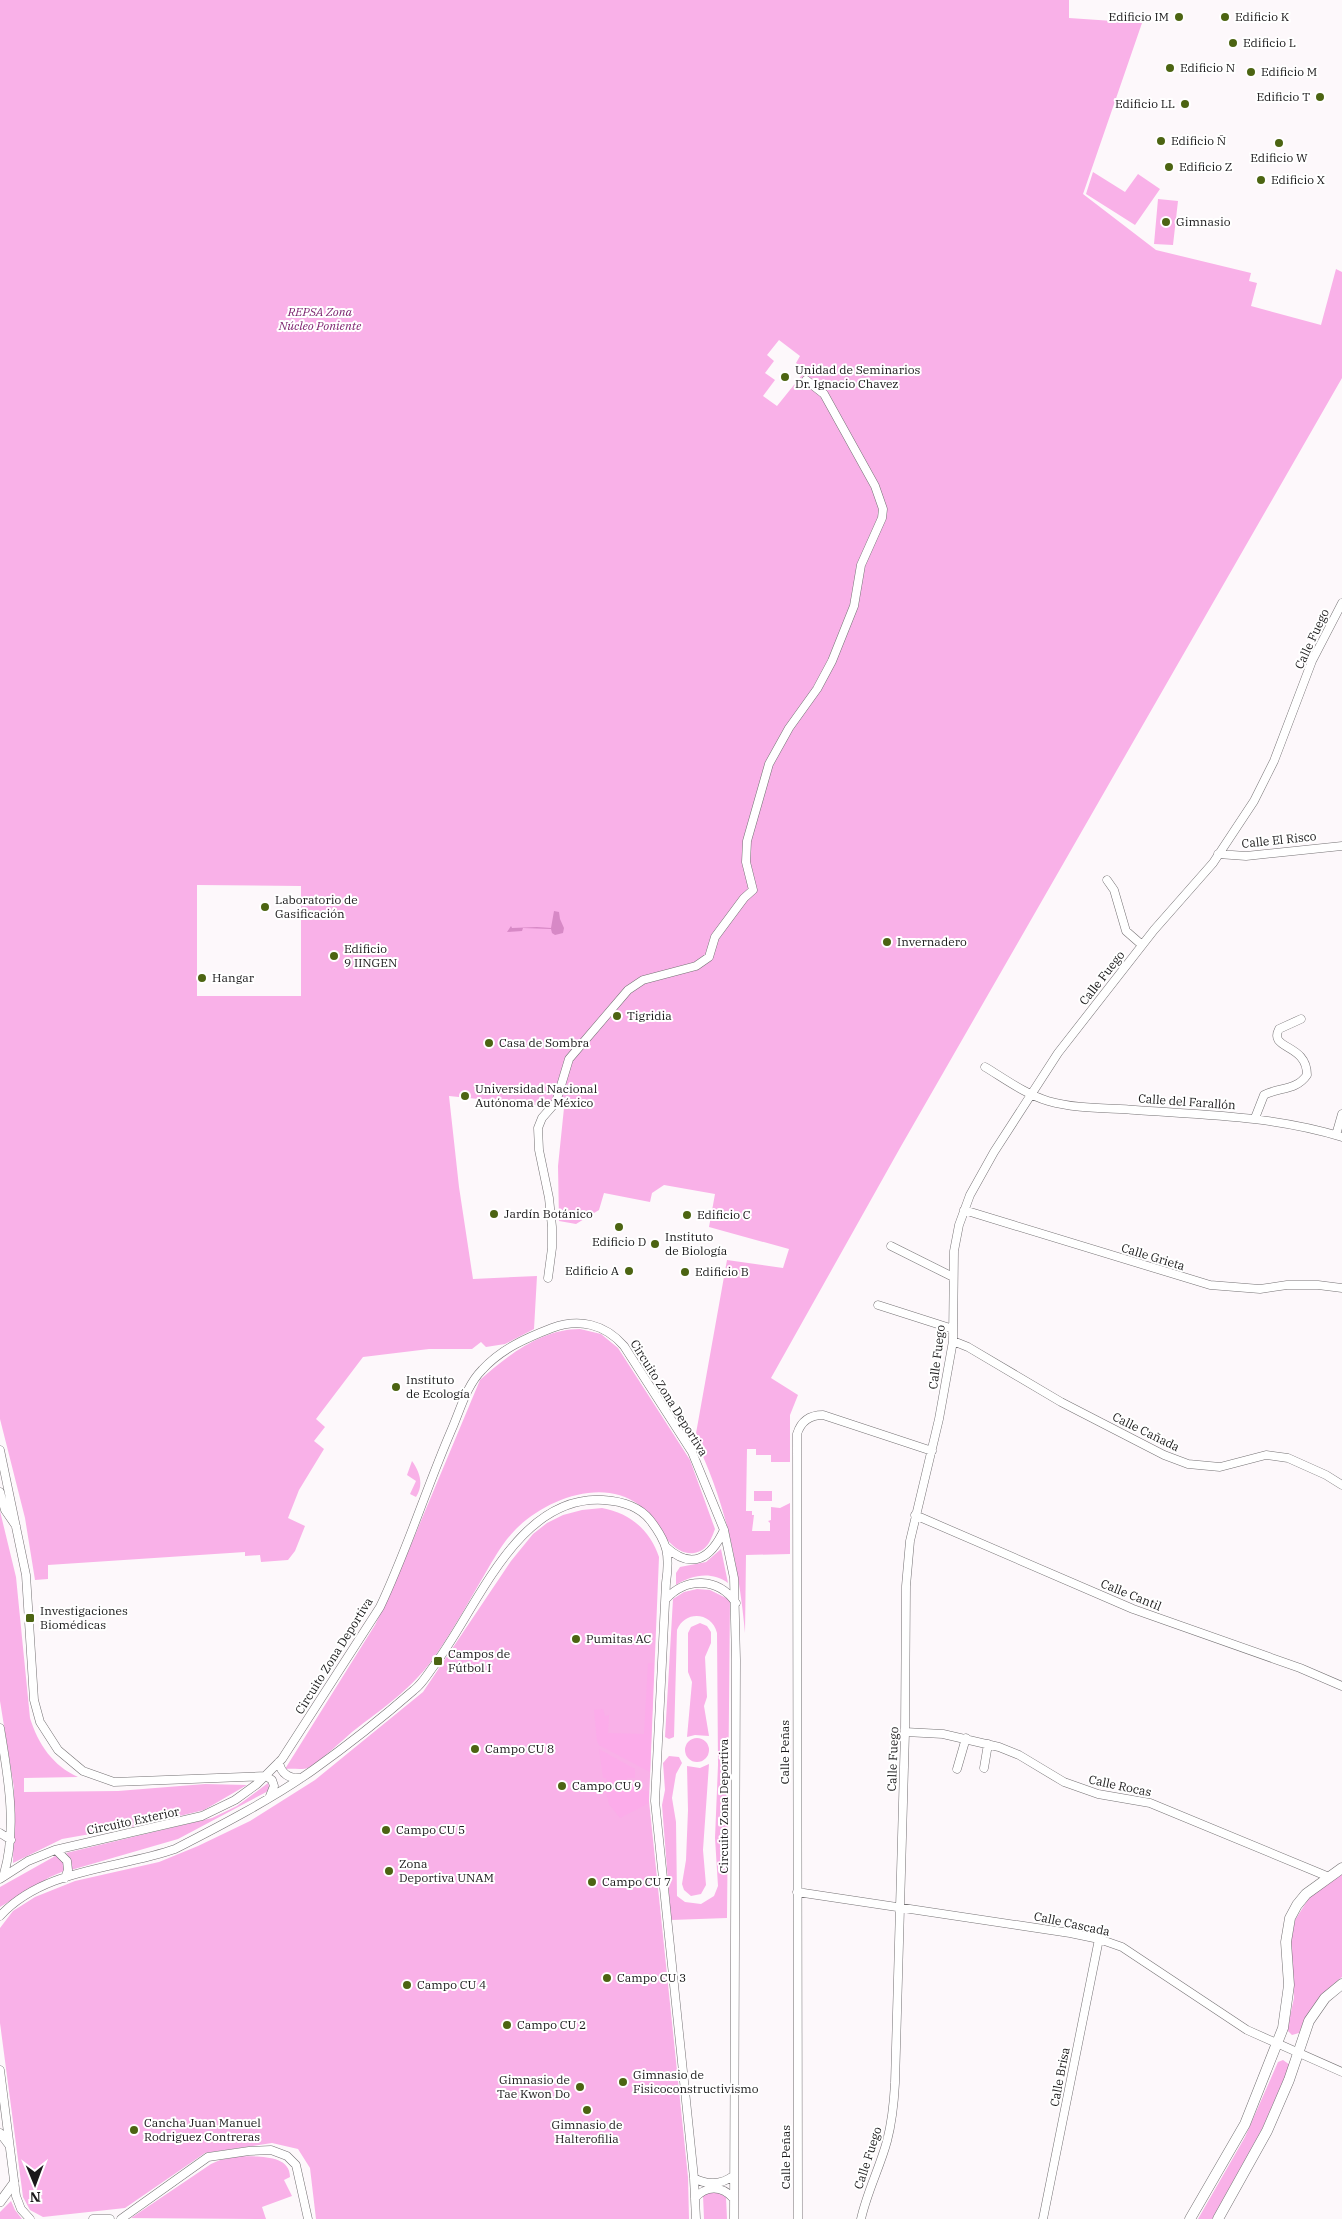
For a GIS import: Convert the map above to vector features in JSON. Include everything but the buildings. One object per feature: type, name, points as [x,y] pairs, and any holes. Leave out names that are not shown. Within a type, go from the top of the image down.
[{"type":"main road","points":[[1190,2219],[1245,2124],[1283,2028],[1288,1997],[1286,1942],[1290,1918],[1301,1899],[1342,1868]]},
{"type":"main road","points":[[1218,2219],[1267,2131],[1289,2080],[1308,2021],[1325,1998],[1342,1984]]},
{"type":"street","points":[[548,1278],[552,1248],[552,1227],[549,1198],[539,1150],[538,1128],[540,1123],[556,1102],[569,1059],[628,990],[643,980],[696,966],[709,958],[715,937],[744,898],[753,890],[746,862],[747,841],[769,764],[789,728],[817,688],[832,661],[854,606],[860,565],[882,518],[883,510],[874,486],[824,394],[806,380]]},
{"type":"street","name":"Calle Fuego","points":[[861,2219],[864,2203],[887,2141],[892,2116],[896,2073],[905,1732],[906,1586],[910,1541],[932,1451],[953,1341],[954,1251],[958,1225],[970,1195],[989,1160],[1058,1053],[1142,945],[1214,863],[1218,854],[1254,801],[1270,769],[1312,661],[1342,603]]},
{"type":"street","name":"Calle El Risco","points":[[1218,854],[1246,856],[1342,846]]},
{"type":"street","points":[[1107,880],[1114,890],[1126,931],[1142,945]]},
{"type":"street","points":[[1255,1118],[1264,1095],[1273,1090],[1291,1088],[1302,1082],[1307,1075],[1305,1060],[1300,1054],[1278,1043],[1276,1038],[1279,1029],[1301,1019]]},
{"type":"street","name":"Calle del Farallón","points":[[985,1067],[1031,1094],[1049,1101],[1080,1106],[1255,1118],[1339,1136]]},
{"type":"street","points":[[1339,1136],[1342,1114]]},
{"type":"street","name":"Calle Grieta","points":[[964,1210],[1210,1285],[1260,1289],[1287,1285],[1318,1285],[1342,1288]]},
{"type":"street","points":[[891,1246],[953,1277]]},
{"type":"street","points":[[878,1305],[953,1328]]},
{"type":"street","name":"Circuito Zona Deportiva","points":[[266,1776],[279,1762],[380,1607],[440,1457],[474,1379],[497,1356],[518,1343],[556,1326],[573,1323],[599,1327],[619,1340],[692,1452],[724,1530],[734,1578],[736,1602],[734,2219]]},
{"type":"street","name":"Calle Cañada","points":[[953,1341],[968,1347],[1061,1402],[1164,1455],[1188,1464],[1220,1467],[1266,1455],[1288,1458],[1306,1465],[1342,1485]]},
{"type":"street","name":"Calle Peñas","points":[[798,2219],[798,1430],[808,1418],[823,1415],[932,1451]]},
{"type":"street","points":[[0,1450],[17,1528],[28,1596],[34,1700],[40,1722],[51,1742],[74,1765],[103,1779],[127,1783],[266,1776],[272,1780],[274,1786],[270,1796]]},
{"type":"street","points":[[0,1492],[5,1510],[17,1528]]},
{"type":"street","points":[[0,1916],[21,1898],[65,1878],[175,1849],[302,1777],[373,1724],[417,1688],[445,1651],[510,1549],[533,1525],[560,1509],[594,1500],[612,1500],[629,1504],[641,1511],[656,1527],[666,1546],[675,1555],[683,1559],[693,1560],[711,1552],[724,1530]]},
{"type":"street","name":"Calle Cantil","points":[[915,1515],[1133,1609],[1300,1668],[1342,1686]]},
{"type":"street","points":[[666,1546],[669,1563],[666,1583],[655,1801],[694,2178],[696,2219]]},
{"type":"street","points":[[666,1599],[683,1586],[704,1582],[722,1589],[736,1602]]},
{"type":"street","points":[[0,1728],[8,1781],[10,1840],[1,1878]]},
{"type":"street","name":"Calle Rocas","points":[[905,1732],[943,1734],[988,1744],[1019,1755],[1072,1786],[1098,1794],[1150,1802],[1328,1877]]},
{"type":"street","points":[[957,1769],[966,1738]]},
{"type":"street","points":[[984,1768],[988,1744]]},
{"type":"street","points":[[279,1762],[285,1774],[293,1778],[302,1777]]},
{"type":"street","name":"Circuito Exterior","points":[[1,1878],[28,1861],[56,1850],[202,1816],[235,1800],[266,1776]]},
{"type":"street","points":[[0,1834],[10,1840]]},
{"type":"street","points":[[56,1850],[67,1861],[68,1870],[65,1878]]},
{"type":"street","name":"Calle Cascada","points":[[797,1892],[1070,1932],[1099,1939],[1122,1947],[1247,2030],[1342,2072]]},
{"type":"street","name":"Calle Brisa","points":[[1043,2219],[1099,1939]]},
{"type":"street","points":[[0,2070],[18,2203],[30,2219]]},
{"type":"street","points":[[0,2133],[10,2146]]},
{"type":"street","points":[[122,2219],[208,2157],[249,2150],[271,2150],[287,2156],[299,2170],[308,2219]]},
{"type":"street","points":[[694,2178],[712,2183],[723,2182],[733,2176]]},
{"type":"street","points":[[0,2202],[14,2183]]},
{"type":"street","points":[[695,2198],[703,2191],[713,2188],[726,2192],[733,2198]]},
{"type":"street","points":[[93,2219],[110,2219]]},
{"type":"green space","name":"REPSA Zona Núcleo Poniente","points":[[0,0],[1069,0],[1069,18],[1142,23],[1083,194],[1156,250],[1251,273],[1249,281],[1257,283],[1251,306],[1321,325],[1336,269],[1342,272],[1342,378],[900,1148],[771,1378],[798,1395],[790,1415],[790,1462],[771,1462],[771,1455],[756,1455],[756,1449],[747,1449],[746,1511],[752,1511],[752,1515],[754,1515],[752,1531],[770,1531],[770,1523],[768,1521],[771,1520],[771,1507],[780,1508],[790,1503],[790,1554],[746,1555],[745,1633],[739,1583],[729,1534],[715,1486],[695,1439],[727,1260],[783,1268],[789,1249],[709,1227],[715,1194],[664,1185],[652,1193],[650,1202],[604,1193],[599,1210],[576,1224],[559,1221],[558,1166],[564,1108],[449,1096],[459,1187],[473,1279],[537,1276],[534,1329],[505,1344],[486,1347],[481,1342],[472,1349],[429,1349],[363,1357],[316,1419],[325,1427],[314,1441],[324,1449],[299,1490],[288,1518],[305,1526],[295,1551],[288,1560],[261,1562],[260,1555],[245,1556],[245,1552],[48,1565],[48,1579],[35,1580],[25,1518],[0,1419]],"holes":[[[779,340],[800,356],[796,363],[806,370],[777,406],[763,396],[775,380],[765,373],[774,361],[767,355]],[[197,885],[301,886],[301,996],[197,996]]]},
{"type":"green space","points":[[1093,172],[1125,192],[1138,174],[1160,189],[1135,225],[1086,194]]},
{"type":"green space","name":"Gimnasio","points":[[1158,199],[1178,201],[1173,245],[1154,244]]},
{"type":"green space","points":[[580,1329],[601,1334],[618,1348],[690,1460],[715,1529],[708,1544],[702,1550],[694,1553],[677,1549],[639,1505],[624,1497],[608,1493],[574,1496],[542,1509],[528,1518],[507,1539],[444,1643],[419,1677],[312,1766],[306,1769],[285,1769],[375,1625],[392,1590],[480,1380],[513,1353],[538,1339],[566,1330]]},
{"type":"green space","points":[[412,1461],[420,1479],[420,1488],[416,1497],[410,1494],[416,1481],[407,1475]]},
{"type":"green space","points":[[754,1491],[772,1491],[772,1501],[754,1501]]},
{"type":"green space","name":"Zona Deportiva UNAM","points":[[602,1508],[621,1514],[638,1524],[650,1539],[659,1557],[649,1801],[688,2177],[689,2219],[316,2219],[310,2168],[298,2149],[272,2143],[205,2153],[125,2208],[43,2217],[30,2210],[23,2197],[0,2023],[0,1928],[13,1911],[35,1897],[75,1881],[159,1862],[198,1846],[250,1821],[315,1780],[423,1692],[511,1561],[533,1534],[547,1523],[563,1515],[582,1510]]},
{"type":"green space","points":[[0,1511],[16,1577],[30,1718],[37,1737],[48,1753],[61,1767],[78,1777],[24,1778],[24,1792],[118,1791],[205,1784],[247,1785],[204,1810],[147,1824],[62,1839],[13,1863],[14,1788],[0,1701]]},
{"type":"green space","points":[[721,1549],[728,1583],[715,1577],[702,1576],[688,1579],[676,1585],[676,1573],[680,1567],[706,1562]]},
{"type":"green space","points":[[697,1589],[710,1590],[730,1600],[727,1918],[671,1920],[662,1805],[665,1790],[663,1763],[669,1756],[679,1757],[682,1763],[676,1774],[672,1798],[676,1822],[677,1896],[685,1902],[701,1904],[714,1896],[718,1886],[715,1838],[718,1765],[717,1633],[710,1621],[698,1616],[686,1619],[677,1630],[674,1737],[669,1739],[665,1737],[673,1599],[684,1592]]},
{"type":"green space","points":[[700,1623],[707,1626],[711,1632],[711,1643],[705,1657],[707,1697],[704,1706],[709,1736],[695,1735],[687,1737],[692,1682],[688,1672],[688,1633],[691,1627]]},
{"type":"green space","points":[[697,1738],[706,1741],[709,1750],[706,1759],[697,1762],[688,1759],[685,1750],[688,1741]]},
{"type":"green space","points":[[709,1764],[703,1850],[706,1885],[701,1894],[691,1896],[684,1890],[682,1884],[686,1860],[687,1766],[700,1768]]},
{"type":"green space","points":[[268,1783],[270,1790],[178,1839],[71,1870],[71,1860],[66,1853],[212,1818],[237,1806]]},
{"type":"green space","points":[[57,1855],[65,1863],[64,1871],[50,1877],[0,1907],[0,1887]]},
{"type":"green space","points":[[1342,1874],[1342,1977],[1316,2002],[1299,2033],[1292,2035],[1287,2030],[1294,1998],[1291,1942],[1295,1920],[1309,1898]]},
{"type":"green space","points":[[1283,2060],[1290,2065],[1262,2129],[1212,2219],[1198,2219],[1245,2137],[1278,2062]]},
{"type":"green space","points":[[241,2156],[272,2158],[285,2164],[289,2170],[290,2177],[284,2180],[292,2196],[262,2207],[266,2219],[131,2218],[211,2164],[220,2160]]},
{"type":"green space","points":[[709,2192],[717,2192],[726,2197],[727,2219],[704,2219],[703,2195]]},
{"type":"green space","points":[[11,2201],[22,2219],[0,2219],[0,2212]]},
{"type":"shaded area","points":[[554,911],[559,912],[564,928],[563,933],[555,935],[551,929],[527,928],[523,928],[522,931],[507,932],[511,926],[512,928],[537,927],[551,928]]},
{"type":"shaded area","points":[[648,1663],[654,1663],[650,1772],[599,1745],[594,1710],[603,1709],[605,1716],[609,1715],[608,1733],[644,1734]]},
{"type":"shaded area","points":[[599,1749],[635,1769],[635,1778],[627,1778],[627,1785],[635,1785],[635,1790],[649,1791],[649,1803],[620,1818],[609,1804],[604,1785],[607,1785],[606,1778],[603,1778]]},
{"type":"place","name":"Edificio IM","points":[[1179,17]]},
{"type":"place","name":"Edificio K","points":[[1225,17]]},
{"type":"place","name":"Edificio L","points":[[1233,43]]},
{"type":"place","name":"Edificio N","points":[[1170,68]]},
{"type":"place","name":"Edificio M","points":[[1251,72]]},
{"type":"place","name":"Edificio T","points":[[1320,97]]},
{"type":"place","name":"Edificio LL","points":[[1185,104]]},
{"type":"place","name":"Edificio Ñ","points":[[1161,141]]},
{"type":"place","name":"Edificio W","points":[[1279,143]]},
{"type":"place","name":"Edificio Z","points":[[1169,167]]},
{"type":"place","name":"Edificio X","points":[[1261,180]]},
{"type":"place","name":"Gimnasio","points":[[1166,222]]},
{"type":"place","name":"Unidad de Seminarios Dr. Ignacio Chavez","points":[[785,377]]},
{"type":"place","name":"Laboratorio de Gasificación","points":[[265,907]]},
{"type":"place","name":"Invernadero","points":[[887,942]]},
{"type":"place","name":"Edificio 9 IINGEN","points":[[334,956]]},
{"type":"place","name":"Hangar","points":[[202,978]]},
{"type":"place","name":"Tigridia","points":[[617,1016]]},
{"type":"place","name":"Casa de Sombra","points":[[489,1043]]},
{"type":"place","name":"Universidad Nacional Autónoma de México","points":[[465,1096]]},
{"type":"place","name":"Jardín Botánico","points":[[494,1214]]},
{"type":"place","name":"Edificio C","points":[[687,1215]]},
{"type":"place","name":"Edificio D","points":[[619,1227]]},
{"type":"place","name":"Instituto de Biología","points":[[655,1244]]},
{"type":"place","name":"Edificio A","points":[[629,1271]]},
{"type":"place","name":"Edificio B","points":[[685,1272]]},
{"type":"place","name":"Instituto de Ecología","points":[[396,1387]]},
{"type":"place","name":"Investigaciones Biomédicas","points":[[30,1618]]},
{"type":"place","name":"Pumitas AC","points":[[576,1639]]},
{"type":"place","name":"Campos de Fútbol I","points":[[438,1661]]},
{"type":"place","name":"Campo CU 8","points":[[475,1749]]},
{"type":"place","name":"Campo CU 9","points":[[562,1786]]},
{"type":"place","name":"Campo CU 5","points":[[386,1830]]},
{"type":"place","name":"Zona Deportiva UNAM","points":[[389,1871]]},
{"type":"place","name":"Campo CU 7","points":[[592,1882]]},
{"type":"place","name":"Campo CU 3","points":[[607,1978]]},
{"type":"place","name":"Campo CU 4","points":[[407,1985]]},
{"type":"place","name":"Campo CU 2","points":[[507,2025]]},
{"type":"place","name":"Gimnasio de Fisicoconstructivismo","points":[[623,2082]]},
{"type":"place","name":"Gimnasio de Tae Kwon Do","points":[[580,2087]]},
{"type":"place","name":"Gimnasio de Halterofilia","points":[[587,2110]]},
{"type":"place","name":"Cancha Juan Manuel Rodriguez Contreras","points":[[134,2130]]}]
